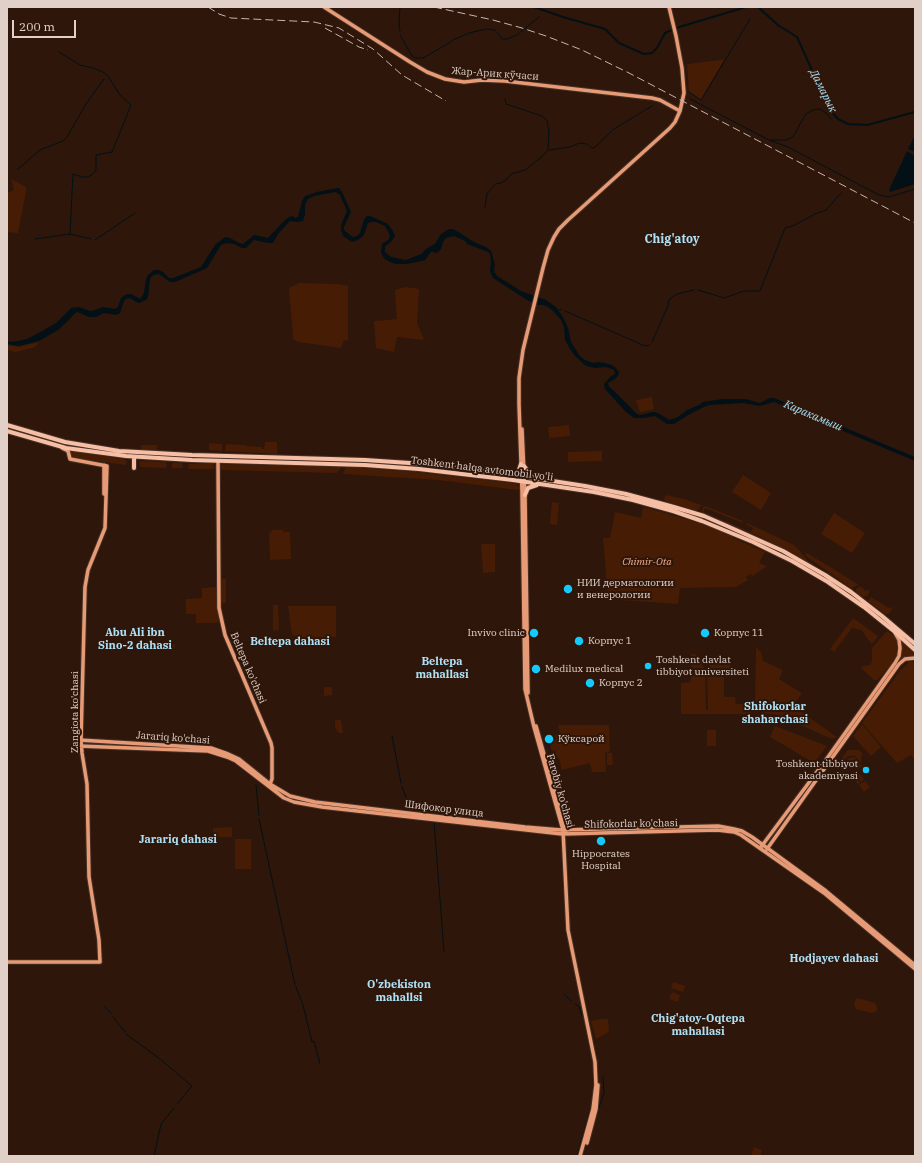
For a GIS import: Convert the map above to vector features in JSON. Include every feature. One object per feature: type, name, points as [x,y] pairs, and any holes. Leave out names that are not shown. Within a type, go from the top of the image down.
[{"type":"highway","name":"Toshkent halqa avtomobil yo'li","points":[[7,425],[60,441],[94,448],[192,455],[375,461],[435,465],[523,476],[621,492],[674,507],[727,526],[783,551],[819,572],[882,616],[915,644]]},
{"type":"highway","name":"Toshkent halqa avtomobil yo'li","points":[[7,431],[72,449],[134,457],[375,466],[438,471],[594,492],[703,518]]},
{"type":"highway","points":[[192,455],[192,460]]},
{"type":"highway","points":[[134,457],[134,468]]},
{"type":"highway","points":[[266,457],[266,462]]},
{"type":"highway","points":[[375,461],[377,463],[375,466]]},
{"type":"highway","points":[[514,475],[523,465],[529,473],[537,479]]},
{"type":"highway","points":[[525,495],[529,487],[540,484]]},
{"type":"highway","name":"Toshkent halqa avtomobil yo'li","points":[[840,587],[915,650]]},
{"type":"main road","name":"Жар-Арик кўчаси","points":[[324,7],[427,72],[445,78],[464,82],[505,80],[652,98],[660,100],[680,111]]},
{"type":"main road","name":"Farobiy ko'chasi","points":[[565,832],[534,727],[525,689],[523,465],[520,370],[523,350],[548,250],[552,240],[560,229],[625,167],[670,128],[675,122],[680,111],[684,93],[684,80],[669,7]]},
{"type":"main road","points":[[60,446],[68,451],[72,449]]},
{"type":"main road","name":"Zangiota ko'chasi","points":[[7,961],[99,961],[98,940],[89,894],[85,784],[80,754],[80,740],[83,588],[85,573],[103,527],[105,465],[70,459],[68,451]]},
{"type":"main road","name":"Beltepa ko'chasi","points":[[218,461],[219,608],[225,635],[271,743],[272,779],[270,784]]},
{"type":"main road","name":"Farobiy ko'chasi","points":[[523,482],[525,495],[527,689],[565,832],[570,930],[588,1019],[596,1050],[598,1067],[596,1109],[582,1156]]},
{"type":"main road","points":[[766,850],[897,664],[900,648],[898,639],[894,632]]},
{"type":"main road","points":[[897,664],[905,659],[915,658]]},
{"type":"main road","name":"Jarariq ko'chasi","points":[[80,740],[175,747],[217,753],[250,769],[270,784],[290,796],[344,808]]},
{"type":"main road","name":"Jarariq ko'chasi","points":[[80,745],[175,747]]},
{"type":"main road","points":[[761,847],[830,758]]},
{"type":"main road","name":"Jarariq ko'chasi","points":[[250,769],[284,798],[302,804]]},
{"type":"main road","name":"Shifokorlar ko'chasi","points":[[302,804],[565,832],[726,830],[742,835],[826,891],[915,965]]},
{"type":"main road","name":"Shifokorlar ko'chasi","points":[[766,850],[824,893],[915,969]]},
{"type":"green space","points":[[724,60],[701,100],[689,92],[687,64]]},
{"type":"green space","points":[[11,179],[26,187],[18,233],[7,232],[7,193],[14,190]]},
{"type":"green space","points":[[299,283],[338,284],[348,286],[348,341],[344,340],[341,348],[298,342],[293,339],[289,288]]},
{"type":"green space","points":[[406,287],[419,289],[417,323],[424,340],[397,337],[394,352],[376,348],[374,321],[397,319],[395,290]]},
{"type":"green space","points":[[39,342],[35,347],[16,352],[7,350],[7,345],[19,347]]},
{"type":"green space","points":[[652,397],[654,409],[640,412],[636,400]]},
{"type":"green space","points":[[569,425],[570,436],[549,438],[548,427]]},
{"type":"green space","points":[[7,427],[59,443],[84,448],[189,457],[136,455],[83,449],[58,444],[16,432],[7,429]]},
{"type":"green space","points":[[265,442],[277,442],[277,454],[225,451],[226,444],[262,447],[262,449],[264,449]]},
{"type":"green space","points":[[209,443],[222,444],[222,451],[209,450]]},
{"type":"green space","points":[[141,445],[157,445],[157,450],[141,450]]},
{"type":"green space","points":[[71,451],[123,459],[127,461],[126,465],[74,458],[71,455]]},
{"type":"green space","points":[[602,451],[602,461],[568,462],[568,452]]},
{"type":"green space","points":[[269,460],[373,462],[373,464]]},
{"type":"green space","points":[[141,461],[166,462],[167,467],[140,467],[139,463]]},
{"type":"green space","points":[[173,463],[182,463],[183,468],[172,468]]},
{"type":"green space","points":[[189,464],[213,464],[215,468],[190,469],[188,468]]},
{"type":"green space","points":[[220,464],[341,467],[337,473],[221,470]]},
{"type":"green space","points":[[379,464],[438,467],[520,478]]},
{"type":"green space","points":[[346,467],[406,471],[486,480],[516,484],[520,489],[518,490],[438,480],[343,474]]},
{"type":"green space","points":[[743,475],[771,493],[761,510],[732,492]]},
{"type":"green space","points":[[666,495],[701,505],[696,511],[665,501],[664,498]]},
{"type":"green space","points":[[552,502],[559,503],[557,525],[550,524]]},
{"type":"green space","points":[[705,506],[743,521],[743,523],[705,508],[703,512],[751,532],[753,528],[747,525],[747,523],[794,545],[808,561],[823,571],[779,546],[754,534],[701,513],[703,507]]},
{"type":"green space","name":"Chimir-Ota","points":[[643,507],[705,525],[732,536],[733,538],[765,552],[759,563],[767,566],[753,576],[751,574],[746,577],[748,580],[736,587],[680,588],[678,604],[608,599],[603,538],[610,538],[615,512],[641,518]]},
{"type":"green space","points":[[834,513],[865,533],[852,553],[821,534]]},
{"type":"green space","points":[[707,519],[757,540],[838,585],[837,586],[773,549],[706,520]]},
{"type":"green space","points":[[272,530],[283,530],[283,532],[290,532],[291,559],[270,560],[269,534]]},
{"type":"green space","points":[[481,544],[495,544],[495,572],[483,573]]},
{"type":"green space","points":[[805,552],[859,585],[851,588],[806,556]]},
{"type":"green space","points":[[222,579],[226,579],[226,603],[222,603]]},
{"type":"green space","points":[[860,586],[866,591],[870,591],[867,596],[863,597],[856,593],[856,589]]},
{"type":"green space","points":[[217,587],[219,622],[196,623],[196,614],[186,614],[186,599],[202,598],[202,588]]},
{"type":"green space","points":[[871,597],[889,608],[892,608],[891,612],[886,615],[868,601]]},
{"type":"green space","points":[[273,605],[278,605],[279,630],[273,631]]},
{"type":"green space","points":[[288,606],[336,606],[336,637],[304,638],[292,635]]},
{"type":"green space","points":[[853,618],[878,636],[872,644],[861,630],[852,628],[834,652],[830,649]]},
{"type":"green space","points":[[887,631],[896,637],[898,642],[897,656],[892,664],[877,680],[874,680],[861,668],[862,666],[870,665],[872,661],[872,648]]},
{"type":"green space","points":[[277,637],[277,647],[272,647],[270,645],[270,638]]},
{"type":"green space","points":[[899,639],[915,653],[915,656],[907,657],[901,660],[899,658]]},
{"type":"green space","points":[[145,643],[158,644],[158,650],[144,650]]},
{"type":"green space","points":[[161,643],[175,644],[174,650],[161,650]]},
{"type":"green space","points":[[756,647],[761,652],[763,661],[783,670],[779,679],[802,693],[793,706],[837,737],[832,739],[778,715],[761,713],[755,706]]},
{"type":"green space","points":[[691,654],[696,654],[699,658],[702,658],[702,665],[705,669],[706,710],[708,710],[707,669],[716,659],[725,658],[730,665],[730,670],[724,670],[724,697],[735,697],[736,704],[751,704],[751,714],[681,714],[681,683],[691,682]]},
{"type":"green space","points":[[909,662],[915,662],[915,760],[911,755],[897,763],[862,723],[901,669]]},
{"type":"green space","points":[[324,687],[332,687],[332,695],[324,696]]},
{"type":"green space","points":[[335,720],[341,720],[343,733],[339,733],[335,728]]},
{"type":"green space","points":[[862,724],[881,747],[871,756],[853,736]]},
{"type":"green space","points":[[558,725],[609,725],[610,751],[605,753],[606,772],[592,772],[590,763],[562,770],[559,758],[557,758],[555,750],[552,751],[550,745],[552,744],[552,740],[556,739],[555,735],[560,734]]},
{"type":"green space","points":[[775,726],[827,746],[814,763],[770,737]]},
{"type":"green space","points":[[707,730],[716,730],[716,746],[707,746]]},
{"type":"green space","points":[[848,750],[859,750],[862,753],[861,763],[855,756],[848,756],[843,761],[840,760]]},
{"type":"green space","points":[[607,753],[612,753],[613,765],[607,765]]},
{"type":"green space","points":[[855,757],[862,766],[859,769],[856,768],[858,765],[854,760],[847,766],[844,762],[849,758]]},
{"type":"green space","points":[[857,771],[864,779],[861,782],[855,775],[860,782],[858,784],[851,776]]},
{"type":"green space","points":[[865,781],[870,787],[864,792],[859,785]]},
{"type":"green space","points":[[232,827],[232,837],[213,837],[213,828]]},
{"type":"green space","points":[[235,839],[251,839],[251,869],[235,869]]},
{"type":"green space","points":[[673,982],[685,986],[683,992],[671,988]]},
{"type":"green space","points":[[672,992],[680,995],[678,1002],[669,999]]},
{"type":"green space","points":[[857,998],[875,1003],[877,1006],[877,1011],[872,1013],[856,1009],[854,1004]]},
{"type":"green space","points":[[608,1019],[609,1032],[596,1039],[591,1021]]},
{"type":"green space","points":[[754,1147],[762,1150],[760,1156],[751,1156]]},
{"type":"water","points":[[915,135],[915,152],[908,149]]},
{"type":"water","points":[[907,151],[915,156],[915,184],[890,192],[889,190]]},
{"type":"water","points":[[339,188],[351,212],[344,230],[353,237],[357,236],[360,233],[364,219],[367,216],[388,224],[395,236],[385,247],[385,252],[391,257],[406,260],[421,254],[427,248],[435,244],[441,234],[449,229],[453,229],[474,242],[486,247],[491,251],[495,265],[494,270],[497,276],[521,291],[546,300],[556,307],[568,328],[571,342],[580,356],[590,362],[604,363],[612,365],[616,368],[619,372],[618,376],[608,383],[609,387],[637,414],[640,415],[655,412],[669,420],[678,417],[687,410],[703,402],[723,399],[745,399],[760,403],[770,398],[774,398],[915,457],[915,461],[774,402],[760,406],[743,403],[709,405],[674,424],[667,424],[655,416],[634,418],[625,411],[605,389],[604,384],[611,376],[614,375],[614,370],[605,367],[595,368],[586,366],[575,356],[565,340],[564,327],[561,320],[553,311],[548,307],[527,300],[493,278],[490,270],[490,254],[488,252],[467,244],[465,241],[454,236],[446,238],[441,249],[436,253],[431,252],[425,260],[407,264],[395,264],[384,258],[381,253],[382,244],[390,237],[385,226],[376,222],[368,223],[364,235],[358,240],[352,242],[343,236],[341,225],[347,211],[340,195],[336,192],[314,196],[308,199],[305,205],[303,221],[290,221],[278,234],[273,243],[254,240],[246,248],[242,248],[234,244],[226,243],[221,245],[207,268],[175,282],[170,282],[159,274],[154,275],[150,280],[148,297],[146,300],[139,303],[130,298],[126,299],[120,313],[116,315],[104,313],[96,317],[89,317],[77,312],[58,330],[39,341],[19,346],[7,344],[7,341],[13,342],[27,339],[44,330],[56,323],[71,308],[79,307],[90,311],[103,307],[115,309],[118,307],[121,298],[125,295],[133,295],[140,299],[144,293],[146,279],[154,270],[159,270],[169,278],[173,278],[201,267],[215,245],[225,237],[243,244],[254,235],[268,238],[289,217],[298,217],[302,201],[305,196]]},
{"type":"waterway","points":[[400,7],[400,31]]},
{"type":"waterway","name":"Дамарык","points":[[534,7],[605,29],[619,43],[644,54],[652,53],[657,48],[665,33],[676,28],[746,7]]},
{"type":"waterway","name":"Дамарык","points":[[754,7],[758,7],[779,26],[797,37],[830,110],[838,119],[848,124],[867,125],[915,112]]},
{"type":"waterway","points":[[400,35],[412,56],[415,58],[423,58],[453,40],[469,33],[486,29],[495,30],[502,39],[507,39],[517,35],[539,17]]},
{"type":"waterway","points":[[689,92],[701,100],[750,19]]},
{"type":"waterway","points":[[59,52],[80,65],[103,72],[108,76],[120,95],[131,105],[112,152],[96,155],[96,170],[92,175],[82,177],[73,174],[70,234]]},
{"type":"waterway","points":[[18,169],[40,150],[63,141],[67,137],[86,104],[104,79]]},
{"type":"waterway","points":[[485,207],[487,194],[495,184],[506,180],[511,174],[525,170],[543,156],[548,150],[549,132],[547,120],[542,116],[506,104],[505,99]]},
{"type":"waterway","points":[[690,99],[769,140],[788,147],[879,195],[889,197],[915,189]]},
{"type":"waterway","points":[[549,150],[570,147],[579,143],[587,144],[594,148],[614,129],[652,106]]},
{"type":"waterway","points":[[771,140],[786,140],[791,138],[795,134],[806,114],[813,110],[820,109],[831,119]]},
{"type":"waterway","points":[[698,290],[724,298],[744,291],[760,291],[785,228],[795,225],[826,210],[841,193]]},
{"type":"waterway","points":[[95,240],[135,213]]},
{"type":"waterway","points":[[35,239],[70,234],[91,239]]},
{"type":"waterway","points":[[652,342],[668,306],[669,300],[675,295],[694,290]]},
{"type":"waterway","name":"Каракамыш","points":[[558,311],[560,309],[562,310]]},
{"type":"waterway","points":[[565,311],[645,346],[649,345]]},
{"type":"waterway","points":[[392,736],[401,783]]},
{"type":"waterway","points":[[256,785],[259,815]]},
{"type":"waterway","points":[[402,787],[411,809],[435,812]]},
{"type":"waterway","points":[[259,819],[295,985]]},
{"type":"waterway","points":[[434,821],[444,951]]},
{"type":"waterway","points":[[296,987],[303,1005],[312,1042],[314,1041],[320,1064]]},
{"type":"waterway","points":[[564,994],[571,1001]]},
{"type":"waterway","points":[[575,1004],[579,1006],[582,1016]]},
{"type":"waterway","points":[[104,1006],[111,1013]]},
{"type":"waterway","points":[[113,1017],[125,1032]]},
{"type":"waterway","points":[[126,1034],[160,1059],[192,1086],[177,1104]]},
{"type":"waterway","points":[[596,1116],[604,1093],[603,1077]]},
{"type":"waterway","points":[[154,1156],[161,1124],[174,1108]]},
{"type":"waterway","points":[[577,1156],[590,1111]]},
{"type":"railway","points":[[208,7],[219,14],[231,18],[314,22],[339,28],[373,49],[402,75],[446,101]]},
{"type":"railway","points":[[434,7],[522,28],[582,50],[629,73],[915,223]]},
{"type":"railway","points":[[325,28],[359,47],[368,50]]},
{"type":"place","name":"НИИ дерматологии и венерологии","points":[[568,589]]},
{"type":"place","name":"Invivo clinic","points":[[534,633]]},
{"type":"place","name":"Корпус 11","points":[[705,633]]},
{"type":"place","name":"Корпус 1","points":[[579,641]]},
{"type":"place","name":"Toshkent davlat tibbiyot universiteti","points":[[648,666]]},
{"type":"place","name":"Medilux medical","points":[[536,669]]},
{"type":"place","name":"Корпус 2","points":[[590,683]]},
{"type":"place","name":"Кўксарой","points":[[549,739]]},
{"type":"place","name":"Toshkent tibbiyot akademiyasi","points":[[866,770]]},
{"type":"place","name":"Hippocrates Hospital","points":[[601,841]]},
{"type":"district","name":"Chig'atoy","points":[[672,240]]},
{"type":"district","name":"Abu Ali ibn Sino-2 dahasi","points":[[135,639]]},
{"type":"district","name":"Beltepa dahasi","points":[[290,642]]},
{"type":"district","name":"Beltepa mahallasi","points":[[442,668]]},
{"type":"district","name":"Shifokorlar shaharchasi","points":[[775,713]]},
{"type":"district","name":"Jarariq dahasi","points":[[178,840]]},
{"type":"district","name":"Hodjayev dahasi","points":[[834,959]]},
{"type":"district","name":"O'zbekiston mahallsi","points":[[399,991]]},
{"type":"district","name":"Chig'atoy-Oqtepa mahallasi","points":[[698,1025]]}]
